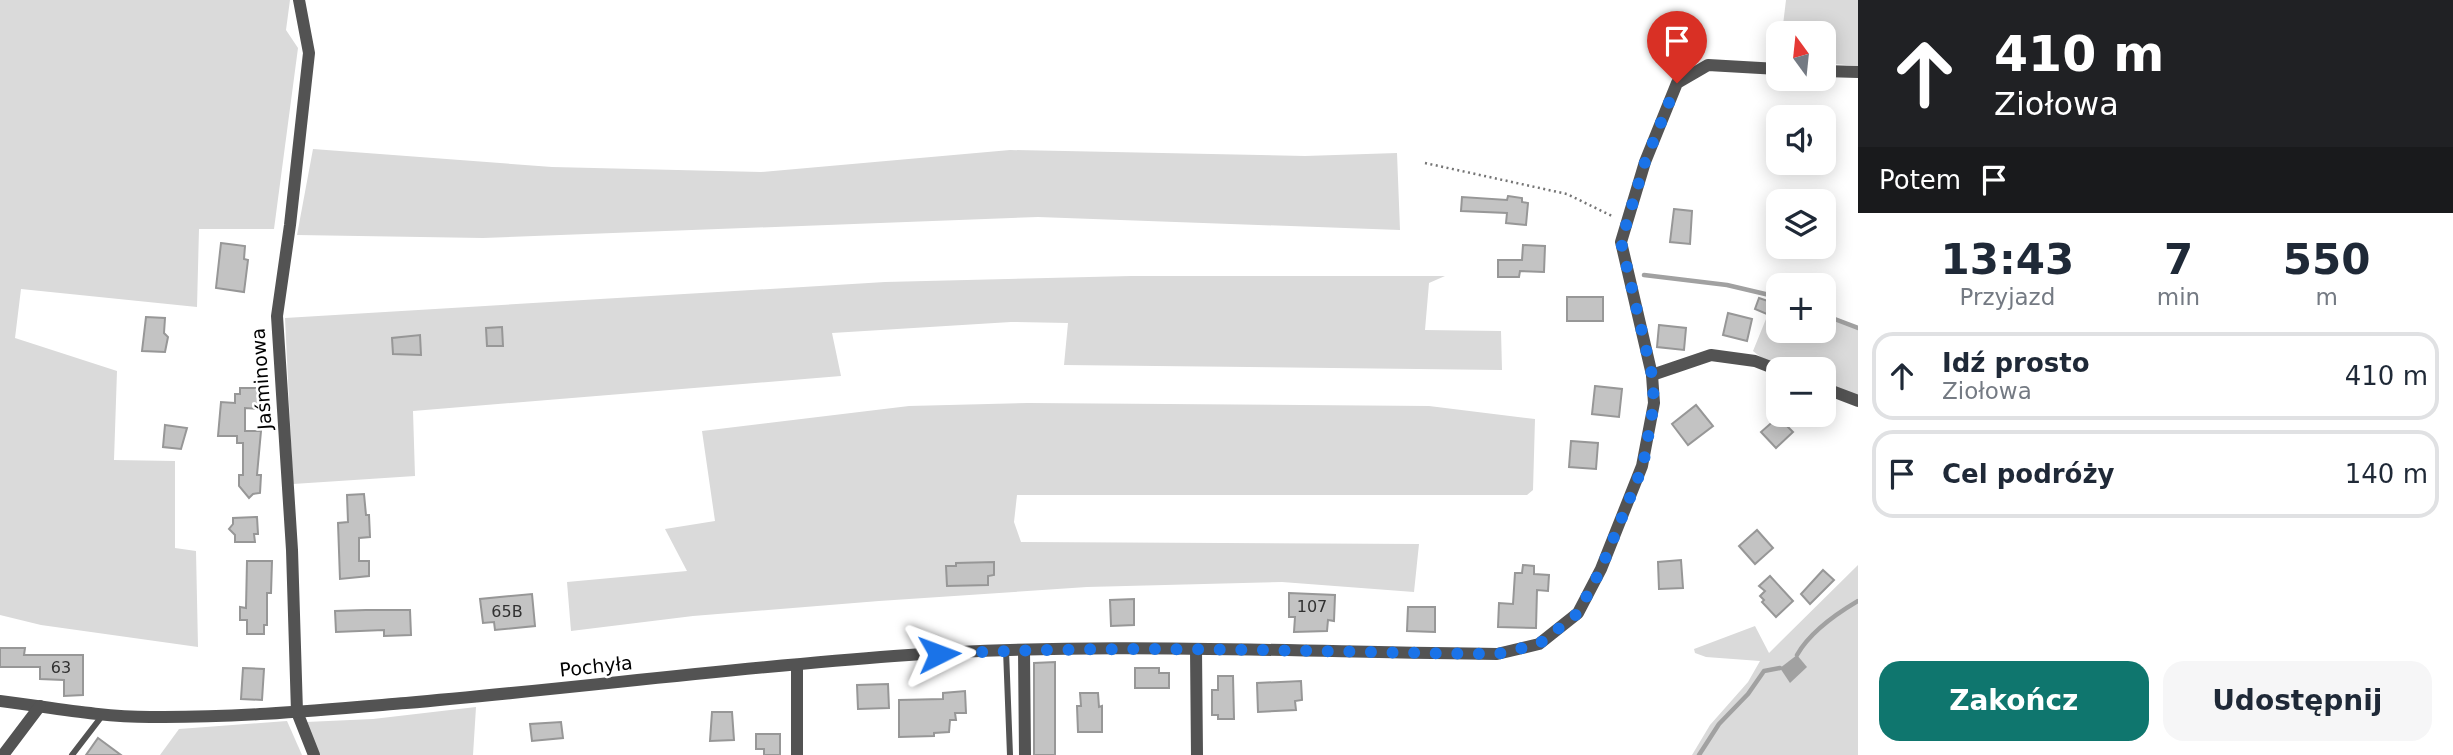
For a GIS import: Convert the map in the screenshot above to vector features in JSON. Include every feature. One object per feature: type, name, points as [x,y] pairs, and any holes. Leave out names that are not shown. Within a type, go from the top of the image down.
[{"type":"street","name":"Jaśminowa","points":[[299,0],[309,52],[277,316],[292,550],[297,712],[314,755]]},
{"type":"street","name":"Pochyła","points":[[0,701],[103,715],[148,718],[297,712],[894,656],[1006,650],[1196,649],[1497,654],[1539,644],[1578,613],[1601,569],[1643,466],[1654,403],[1652,375],[1621,242],[1645,162],[1677,83],[1708,65],[1766,68]]},
{"type":"street","points":[[1836,71],[1858,72]]},
{"type":"street","points":[[1652,375],[1711,355],[1755,361],[1766,365]]},
{"type":"street","points":[[1836,393],[1858,401]]},
{"type":"street","points":[[1196,649],[1197,755]]},
{"type":"street","points":[[1024,650],[1025,755]]},
{"type":"street","points":[[797,666],[797,755]]},
{"type":"street","points":[[3,755],[40,706]]},
{"type":"lane","points":[[1006,650],[1010,755]]},
{"type":"lane","points":[[72,755],[103,715]]},
{"type":"path","points":[[1426,163],[1567,194],[1627,223]]},
{"type":"shaded area","points":[[0,0],[290,0],[286,30],[298,48],[274,229],[199,229],[197,307],[21,289],[15,338],[117,371],[114,460],[175,461],[175,548],[196,551],[198,647],[41,625],[0,615]]},
{"type":"shaded area","points":[[1786,0],[1858,0],[1858,66],[1836,64],[1836,21],[1783,21]]},
{"type":"shaded area","points":[[313,149],[552,167],[761,172],[1010,150],[1305,156],[1397,153],[1400,230],[1038,217],[483,238],[297,235]]},
{"type":"shaded area","points":[[1131,276],[1445,276],[1429,283],[1425,330],[1501,331],[1502,370],[1064,365],[1068,323],[1011,322],[832,333],[841,376],[413,411],[415,476],[293,484],[285,318],[885,282]]},
{"type":"shaded area","points":[[1836,317],[1858,327],[1858,396],[1836,388],[1836,357],[1766,357],[1766,360],[1753,351],[1766,319],[1766,343],[1836,343]]},
{"type":"shaded area","points":[[1028,403],[1429,406],[1535,419],[1533,490],[1527,495],[1017,495],[1014,522],[1021,542],[1419,544],[1414,592],[1282,582],[1087,587],[693,616],[571,631],[567,582],[687,571],[665,529],[715,521],[702,431],[909,406]]},
{"type":"shaded area","points":[[1858,565],[1858,755],[1692,755],[1710,725],[1748,682],[1760,661],[1706,657],[1695,653],[1694,649],[1755,626],[1769,653]]},
{"type":"shaded area","points":[[1797,655],[1807,667],[1790,683],[1780,668]]},
{"type":"shaded area","points":[[476,707],[473,755],[320,755],[306,722],[373,719]]},
{"type":"shaded area","points":[[287,721],[302,755],[160,755],[179,729]]},
{"type":"building","points":[[1508,196],[1522,198],[1522,202],[1528,203],[1526,225],[1506,223],[1507,213],[1461,211],[1462,197],[1507,200]]},
{"type":"building","points":[[1674,209],[1692,211],[1690,244],[1670,242]]},
{"type":"building","points":[[221,243],[245,246],[244,259],[248,260],[244,292],[216,288]]},
{"type":"building","points":[[1523,245],[1545,246],[1544,272],[1520,271],[1519,277],[1498,277],[1498,260],[1522,260]]},
{"type":"building","points":[[1567,297],[1603,297],[1603,321],[1567,321]]},
{"type":"building","points":[[1759,298],[1766,300],[1766,314],[1755,309]]},
{"type":"building","points":[[1728,313],[1752,319],[1747,341],[1723,335]]},
{"type":"building","points":[[146,317],[165,318],[164,333],[168,337],[165,352],[142,351]]},
{"type":"building","points":[[1659,325],[1686,328],[1684,350],[1657,347]]},
{"type":"building","points":[[502,327],[503,346],[487,346],[486,328]]},
{"type":"building","points":[[420,335],[421,355],[393,354],[392,338]]},
{"type":"building","points":[[1595,386],[1622,389],[1619,417],[1592,414]]},
{"type":"building","points":[[240,388],[261,388],[260,409],[245,408],[245,431],[261,431],[257,475],[261,475],[260,493],[249,498],[239,486],[239,475],[243,475],[243,443],[237,443],[237,436],[218,436],[221,402],[235,403],[235,394],[240,394]]},
{"type":"building","points":[[1696,405],[1713,426],[1688,445],[1672,424]]},
{"type":"building","points":[[165,425],[187,428],[181,449],[163,447]]},
{"type":"building","points":[[1767,427],[1788,427],[1793,432],[1776,448],[1761,432]]},
{"type":"building","points":[[1571,441],[1598,443],[1596,469],[1569,467]]},
{"type":"building","points":[[364,494],[370,537],[359,538],[359,561],[369,561],[369,576],[340,579],[338,523],[348,522],[347,495]]},
{"type":"building","points":[[257,517],[258,534],[254,534],[255,542],[235,542],[235,535],[229,529],[233,518]]},
{"type":"building","points":[[1757,530],[1773,548],[1755,564],[1739,546]]},
{"type":"building","points":[[1681,560],[1683,588],[1659,589],[1658,562]]},
{"type":"building","points":[[247,561],[272,561],[271,593],[267,593],[267,625],[264,625],[264,634],[247,634],[247,620],[240,620],[240,607],[246,608]]},
{"type":"building","points":[[994,562],[994,575],[988,576],[988,585],[947,586],[946,566],[956,566],[956,563]]},
{"type":"building","points":[[1523,565],[1534,566],[1534,574],[1549,575],[1548,591],[1537,590],[1536,628],[1498,627],[1499,603],[1513,604],[1515,573],[1522,573]]},
{"type":"building","points":[[1823,570],[1834,580],[1810,604],[1801,594]]},
{"type":"building","points":[[1770,576],[1793,601],[1776,617],[1760,596],[1765,591],[1759,586]]},
{"type":"building","points":[[1289,593],[1335,595],[1334,621],[1328,620],[1327,631],[1294,632],[1295,617],[1289,617]]},
{"type":"building","points":[[532,594],[535,626],[495,630],[494,622],[483,623],[480,599]]},
{"type":"building","points":[[1134,599],[1134,625],[1111,626],[1110,600]]},
{"type":"building","points":[[1408,607],[1435,607],[1435,632],[1407,631]]},
{"type":"building","points":[[410,610],[411,635],[384,636],[384,630],[336,632],[335,611]]},
{"type":"building","points":[[0,648],[25,648],[24,655],[83,655],[83,695],[64,696],[64,680],[40,679],[40,667],[0,667]]},
{"type":"building","points":[[1055,662],[1055,755],[1034,755],[1034,663]]},
{"type":"building","points":[[243,668],[264,669],[262,700],[241,699]]},
{"type":"building","points":[[1135,668],[1159,668],[1159,673],[1169,673],[1169,688],[1135,688]]},
{"type":"building","points":[[1218,676],[1233,676],[1234,719],[1218,719],[1218,715],[1212,715],[1212,690],[1218,690]]},
{"type":"building","points":[[1301,681],[1302,700],[1295,701],[1296,710],[1258,712],[1257,683]]},
{"type":"building","points":[[888,684],[889,708],[858,709],[857,685]]},
{"type":"building","points":[[965,691],[966,713],[955,713],[956,720],[950,720],[949,732],[934,733],[934,736],[899,737],[899,700],[943,699],[943,693]]},
{"type":"building","points":[[1080,693],[1098,693],[1099,707],[1102,706],[1102,732],[1078,732],[1077,706],[1081,706]]},
{"type":"building","points":[[712,712],[732,712],[734,740],[710,741]]},
{"type":"building","points":[[561,722],[563,738],[532,741],[530,724]]},
{"type":"building","points":[[756,734],[780,734],[780,755],[764,755],[764,749],[756,749]]},
{"type":"building","points":[[98,738],[121,755],[86,755]]},
{"type":"waterway","points":[[1644,275],[1727,285],[1766,294]]},
{"type":"waterway","points":[[1836,320],[1858,328]]},
{"type":"waterway","points":[[1797,655],[1816,631],[1858,601]]},
{"type":"waterway","points":[[1699,755],[1719,724],[1748,694],[1764,671],[1780,668]]},
{"type":"route","points":[[939,654],[1024,650],[1165,649],[1497,654],[1539,644],[1578,613],[1601,569],[1643,466],[1654,403],[1652,375],[1621,242],[1645,162],[1677,83]]}]
